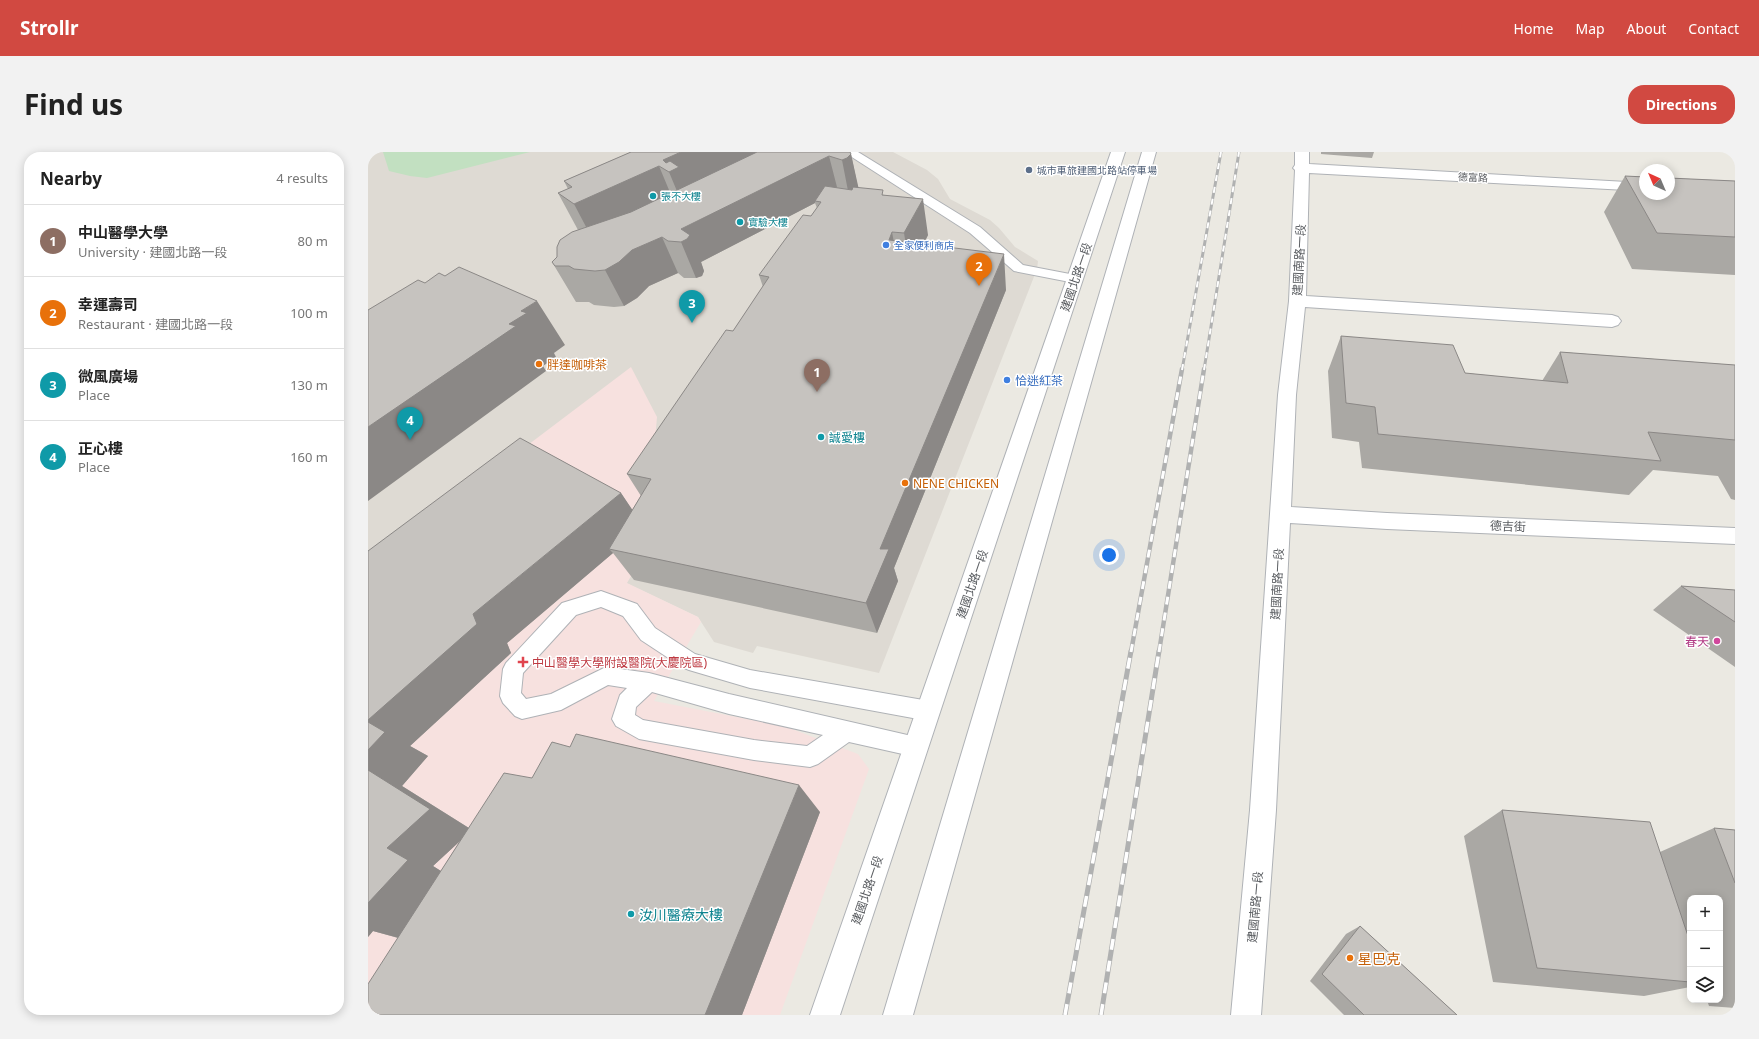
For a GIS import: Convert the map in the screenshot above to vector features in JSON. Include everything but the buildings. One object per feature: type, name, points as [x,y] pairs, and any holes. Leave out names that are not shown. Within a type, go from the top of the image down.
[{"type":"street","name":"建國北路一段","points":[[825,1015],[1118,152]]},
{"type":"street","points":[[898,1015],[1149,152]]},
{"type":"street","name":"建國南路一段","points":[[1246,1015],[1263,810],[1287,395],[1296,301],[1301,215],[1300,168],[1302,152]]},
{"type":"street","name":"德富路","points":[[1300,168],[1639,187]]},
{"type":"street","points":[[1296,301],[1612,321]]},
{"type":"street","name":"德吉街","points":[[1281,514],[1387,521],[1735,536]]},
{"type":"lane","points":[[850,152],[975,230],[1019,268],[1075,279]]},
{"type":"lane","points":[[916,747],[845,732],[650,682],[606,676],[554,703],[522,709],[510,696],[513,669],[569,609],[601,599],[630,610],[648,634],[689,661],[750,678],[929,711]]},
{"type":"lane","points":[[650,682],[627,702],[623,719],[639,729],[754,750],[810,757],[845,732]]},
{"type":"shaded area","points":[[368,152],[893,152],[927,170],[938,179],[950,199],[990,220],[1015,247],[1038,261],[1037,269],[879,673],[757,646],[753,653],[714,642],[698,617],[626,583],[662,523],[368,566]]},
{"type":"shaded area","name":"中山醫學大學附設醫院(大慶院區)","points":[[631,367],[657,417],[649,512],[662,523],[627,583],[698,617],[701,622],[654,701],[784,726],[858,754],[869,769],[780,1015],[368,1015],[368,566]]},
{"type":"green space","points":[[383,152],[530,152],[427,178],[389,171]]},
{"type":"railway","points":[[1182,370],[1221,152]]},
{"type":"railway","points":[[1204,370],[1239,152]]},
{"type":"railway","points":[[1131,652],[1182,369]]},
{"type":"railway","points":[[1159,652],[1204,369]]},
{"type":"railway","points":[[1065,1015],[1131,651]]},
{"type":"railway","points":[[1101,1015],[1159,651]]},
{"type":"place","name":"城市車旅建國北路站停車場","points":[[1029,170]]},
{"type":"place","name":"張不大樓","points":[[653,196]]},
{"type":"place","name":"實驗大樓","points":[[740,222]]},
{"type":"place","name":"全家便利商店","points":[[886,245]]},
{"type":"place","name":"幸運壽司","points":[[979,286]]},
{"type":"place","name":"微風廣場","points":[[692,323]]},
{"type":"place","name":"胖達咖啡茶","points":[[539,364]]},
{"type":"place","name":"恰迷紅茶","points":[[1007,380]]},
{"type":"place","name":"中山醫學大學","points":[[817,392]]},
{"type":"place","name":"誠愛樓","points":[[821,437]]},
{"type":"place","name":"正心樓","points":[[410,440]]},
{"type":"place","name":"NENE CHICKEN","points":[[905,483]]},
{"type":"place","name":"春天","points":[[1717,641]]},
{"type":"place","name":"中山醫學大學附設醫院(大慶院區)","points":[[523,662]]},
{"type":"place","name":"汝川醫療大樓","points":[[631,914]]},
{"type":"place","name":"星巴克","points":[[1350,958]]}]
